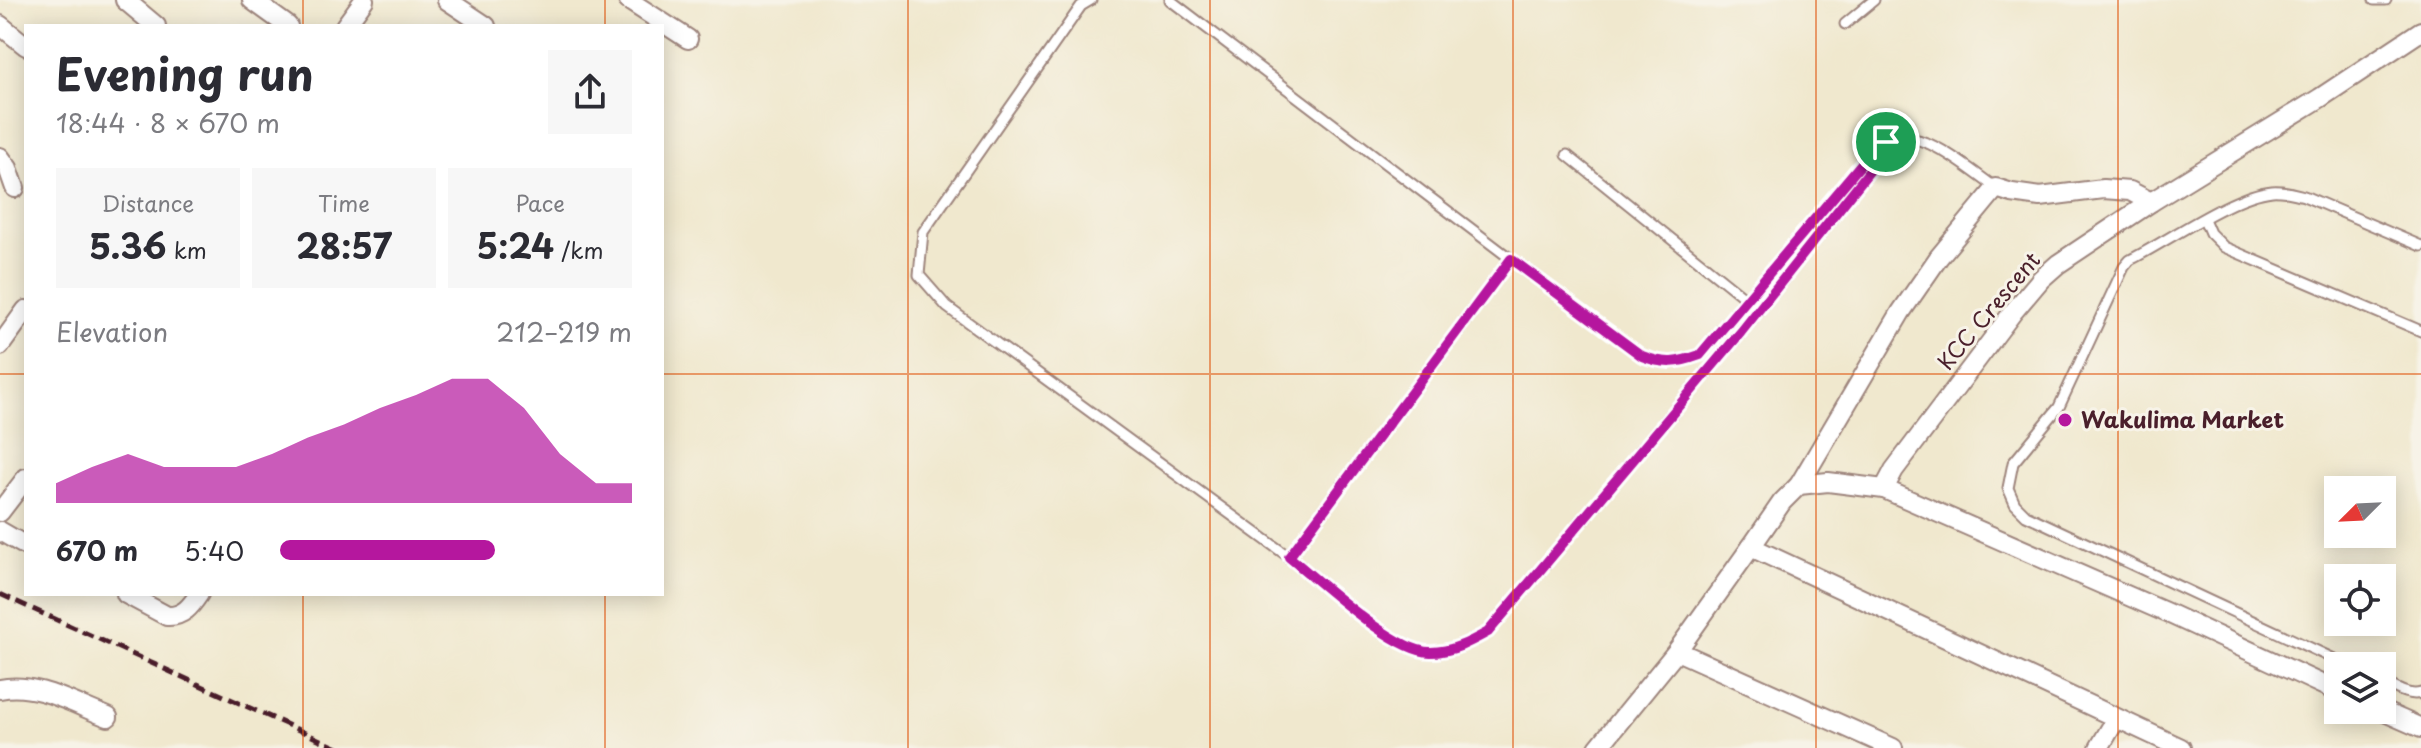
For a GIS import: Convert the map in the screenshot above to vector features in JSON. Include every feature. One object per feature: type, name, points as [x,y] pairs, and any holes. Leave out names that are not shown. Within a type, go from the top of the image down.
[{"type":"street","points":[[125,0],[154,24]]},
{"type":"street","points":[[252,0],[285,24]]},
{"type":"street","points":[[346,24],[364,0]]},
{"type":"street","points":[[447,0],[483,24]]},
{"type":"street","points":[[628,0],[688,39]]},
{"type":"street","points":[[0,25],[24,44]]},
{"type":"street","name":"KCC Crescent","points":[[1884,489],[1894,470],[2041,279],[2058,264],[2421,31]]},
{"type":"street","points":[[0,157],[8,168],[14,188]]},
{"type":"street","points":[[1606,746],[1782,502],[1799,485],[1901,312],[1939,257],[1996,188],[2040,197],[2103,189],[2130,191],[2151,202]]},
{"type":"street","points":[[0,346],[24,313]]},
{"type":"street","points":[[0,512],[24,481]]},
{"type":"street","points":[[1799,485],[1828,482],[1884,489],[2324,686]]},
{"type":"street","points":[[0,531],[24,545]]},
{"type":"street","points":[[1751,547],[2181,748]]},
{"type":"street","points":[[130,596],[167,616],[186,611],[197,596]]},
{"type":"street","points":[[1677,651],[1893,748]]},
{"type":"street","points":[[0,689],[12,686],[36,689],[108,717]]},
{"type":"street","points":[[2396,717],[2421,728]]},
{"type":"street","points":[[2099,748],[2116,719]]},
{"type":"lane","points":[[1091,0],[1081,6],[923,232],[919,275],[947,307],[1289,557],[1387,636],[1428,653],[1458,648],[1488,632],[1741,332],[1875,164],[1886,142]]},
{"type":"lane","points":[[1170,0],[1511,259],[1642,356],[1658,363],[1678,363],[1700,355],[1873,150],[1893,138],[1912,138],[1940,149],[1996,188]]},
{"type":"lane","points":[[1845,24],[1874,0]]},
{"type":"lane","points":[[2374,0],[2386,0]]},
{"type":"lane","points":[[1567,155],[1746,299]]},
{"type":"lane","points":[[2324,654],[2026,515],[2015,504],[2008,488],[2013,463],[2059,407],[2124,267],[2130,260],[2204,219],[2252,196],[2286,191],[2421,246]]},
{"type":"lane","points":[[2204,219],[2210,233],[2224,247],[2421,331]]},
{"type":"lane","points":[[1289,557],[1511,259]]},
{"type":"lane","points":[[2396,687],[2415,695],[2421,693]]},
{"type":"railway","points":[[0,594],[338,748]]},
{"type":"place","name":"Wakulima Market","points":[[2065,420]]},
{"type":"route","points":[[1886,142],[1875,164],[1741,332],[1488,632],[1458,648],[1428,653],[1387,636],[1289,557],[1511,259],[1642,356],[1658,363],[1678,363],[1700,355],[1873,150],[1886,142]]}]
